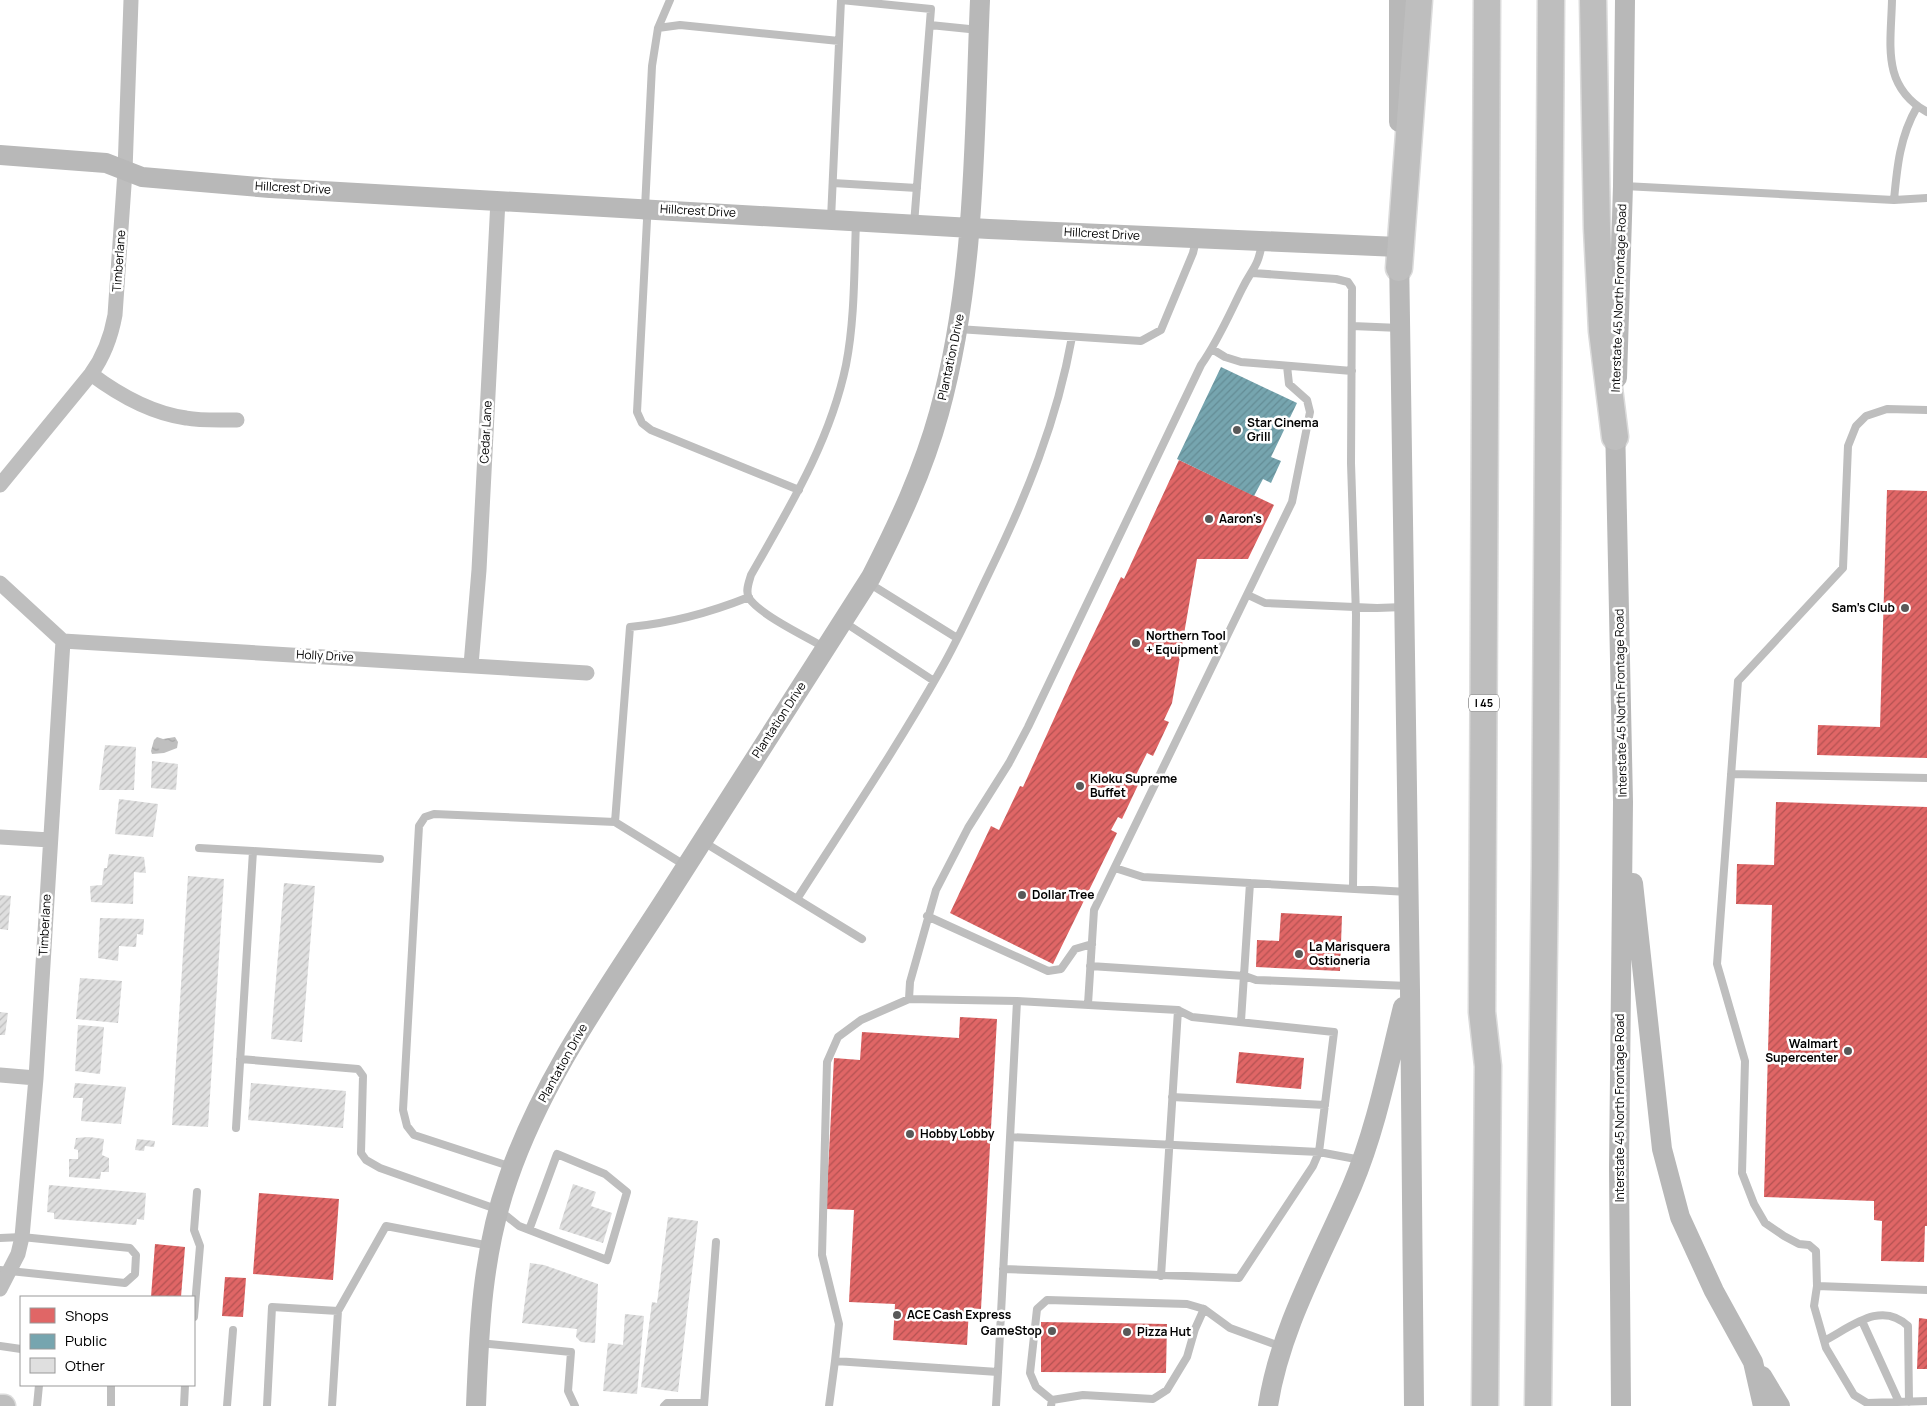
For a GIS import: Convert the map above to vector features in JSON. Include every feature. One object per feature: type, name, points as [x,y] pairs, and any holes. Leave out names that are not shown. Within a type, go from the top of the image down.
[{"type":"highway","points":[[1399,257],[1418,0]]},
{"type":"highway","name":"I 45","points":[[1485,1406],[1488,1066],[1482,1012],[1487,0]]},
{"type":"highway","points":[[1538,1406],[1546,857],[1551,0]]},
{"type":"highway","points":[[1593,0],[1597,228],[1602,331],[1615,437]]},
{"type":"main road","name":"Plantation Drive","points":[[476,1406],[478,1343],[484,1276],[490,1246],[512,1167],[553,1076],[867,582],[901,518],[921,468],[938,414],[957,329],[970,228],[980,0]]},
{"type":"main road","points":[[1400,0],[1399,257],[1409,892],[1414,1406]]},
{"type":"main road","name":"Interstate 45 North Frontage Road","points":[[1621,1406],[1619,1168],[1623,802],[1615,437],[1623,186],[1624,0]]},
{"type":"main road","name":"Hillcrest Drive","points":[[0,155],[106,163],[142,177],[270,188],[970,228],[1262,241],[1399,257]]},
{"type":"main road","points":[[1623,802],[1662,1149],[1680,1217],[1714,1291],[1753,1362],[1780,1406]]},
{"type":"main road","points":[[1258,1406],[1269,1397],[1282,1347],[1361,1160],[1377,1114],[1406,993],[1410,988]]},
{"type":"main road","points":[[1753,1362],[1763,1406]]},
{"type":"street","name":"Timberlane","points":[[0,485],[91,374],[101,360],[111,333],[115,315],[125,171],[131,0]]},
{"type":"street","name":"Cedar Lane","points":[[470,665],[479,570],[498,200]]},
{"type":"street","points":[[91,374],[118,394],[157,412],[186,418],[237,420]]},
{"type":"street","points":[[0,584],[63,641]]},
{"type":"street","name":"Timberlane","points":[[0,1289],[5,1270],[18,1254],[22,1237],[36,1078],[63,641]]},
{"type":"street","name":"Holly Drive","points":[[63,641],[587,673]]},
{"type":"street","points":[[0,837],[50,840]]},
{"type":"street","points":[[0,1075],[36,1078]]},
{"type":"lane","points":[[670,0],[658,28],[652,66],[645,208],[647,220],[636,412],[642,423],[651,430],[799,490]]},
{"type":"lane","points":[[831,219],[841,0],[931,9],[914,224]]},
{"type":"lane","points":[[1892,0],[1891,63],[1895,81],[1903,94],[1917,107],[1927,112]]},
{"type":"lane","points":[[658,28],[680,25],[839,41]]},
{"type":"lane","points":[[930,25],[979,30]]},
{"type":"lane","points":[[1894,200],[1898,157],[1908,123],[1917,107]]},
{"type":"lane","points":[[833,183],[917,188]]},
{"type":"lane","points":[[1623,186],[1894,200],[1927,198]]},
{"type":"lane","points":[[826,648],[789,627],[758,606],[749,597],[748,587],[750,575],[818,453],[832,416],[846,366],[851,332],[856,221]]},
{"type":"lane","points":[[957,329],[1141,341],[1161,330],[1193,253],[1197,238]]},
{"type":"lane","points":[[909,999],[910,982],[927,916],[936,890],[968,828],[1009,763],[1028,727],[1200,365],[1212,349],[1243,286],[1259,262],[1262,241]]},
{"type":"lane","points":[[1253,273],[1348,282],[1352,288],[1351,463],[1356,607],[1353,888]]},
{"type":"lane","points":[[1352,326],[1400,328]]},
{"type":"lane","points":[[797,899],[934,681],[1019,512],[1044,447],[1067,364],[1072,337]]},
{"type":"lane","points":[[1212,349],[1226,358],[1241,362],[1352,371]]},
{"type":"lane","points":[[1088,1004],[1094,910],[1292,502],[1310,412],[1307,400],[1289,384],[1287,366]]},
{"type":"lane","points":[[1927,410],[1887,409],[1866,416],[1856,426],[1848,452],[1843,568],[1738,681],[1717,964],[1746,1061],[1742,1173],[1754,1204],[1765,1223],[1799,1244],[1809,1245],[1816,1252],[1817,1286],[1814,1306],[1826,1348],[1854,1395],[1867,1403],[1927,1401]]},
{"type":"lane","points":[[867,582],[957,638]]},
{"type":"lane","points":[[1248,595],[1266,603],[1404,607]]},
{"type":"lane","points":[[615,822],[630,627],[667,624],[722,608],[749,597]]},
{"type":"lane","points":[[843,621],[934,681]]},
{"type":"lane","points":[[1731,774],[1927,778]]},
{"type":"lane","points":[[512,1167],[414,1135],[405,1118],[403,1110],[419,826],[425,817],[434,814],[615,822],[686,866]]},
{"type":"lane","points":[[702,841],[862,940]]},
{"type":"lane","points":[[200,848],[380,859]]},
{"type":"lane","points":[[236,1128],[253,851]]},
{"type":"lane","points":[[1115,868],[1142,877],[1409,892]]},
{"type":"lane","points":[[1241,1021],[1250,883]]},
{"type":"lane","points":[[927,916],[1048,971],[1060,969],[1076,949],[1092,944]]},
{"type":"lane","points":[[1090,966],[1245,976],[1256,980],[1410,988]]},
{"type":"lane","points":[[829,1406],[839,1324],[822,1255],[827,1062],[838,1037],[853,1025],[909,999],[1017,1001],[1178,1010],[1192,1017],[1334,1032],[1319,1152],[1313,1166],[1238,1278],[1003,1269]]},
{"type":"lane","points":[[996,1406],[1017,1001]]},
{"type":"lane","points":[[1161,1276],[1178,1010]]},
{"type":"lane","points":[[240,1059],[358,1069],[363,1076],[361,1153],[366,1160],[380,1168],[499,1210],[519,1226],[529,1230],[607,1260],[627,1192],[605,1174],[557,1154],[529,1230]]},
{"type":"lane","points":[[1172,1097],[1324,1105]]},
{"type":"lane","points":[[1010,1137],[1168,1143],[1319,1152],[1361,1160]]},
{"type":"lane","points":[[195,1305],[200,1246],[194,1230],[197,1192]]},
{"type":"lane","points":[[332,1406],[338,1311],[386,1226],[490,1246]]},
{"type":"lane","points":[[0,1238],[22,1237],[130,1248],[136,1254],[135,1274],[126,1283],[5,1270]]},
{"type":"lane","points":[[664,1406],[667,1402],[677,1401],[704,1405],[716,1242]]},
{"type":"lane","points":[[1817,1286],[1927,1290]]},
{"type":"lane","points":[[1204,1309],[1195,1329],[1187,1357],[1167,1390],[1153,1399],[1083,1395],[1052,1403],[1036,1387],[1030,1373],[1037,1308],[1047,1300],[1187,1304],[1204,1309],[1230,1328],[1282,1347]]},
{"type":"lane","points":[[266,1406],[272,1307],[338,1311]]},
{"type":"lane","points":[[1824,1341],[1870,1316],[1888,1314],[1898,1317],[1908,1326],[1909,1402]]},
{"type":"lane","points":[[1862,1321],[1899,1402]]},
{"type":"lane","points":[[227,1406],[233,1330]]},
{"type":"lane","points":[[478,1343],[571,1352],[568,1391],[575,1406]]},
{"type":"lane","points":[[0,1346],[20,1349]]},
{"type":"lane","points":[[835,1361],[998,1372]]},
{"type":"lane","points":[[37,1406],[39,1386]]},
{"type":"lane","points":[[111,1386],[111,1406]]},
{"type":"lane","points":[[184,1386],[184,1406]]},
{"type":"water","points":[[157,737],[163,739],[175,737],[178,742],[177,748],[164,753],[152,754],[154,740]]},
{"type":"building: Shops","points":[[1179,460],[1274,505],[1248,559],[1197,559],[1172,703],[1164,720],[1169,722],[1153,756],[1147,753],[1132,783],[1138,785],[1122,819],[1118,817],[1111,830],[1117,833],[1053,964],[950,913],[991,826],[999,830],[1020,786],[1023,787],[1073,677],[1121,577],[1124,579]]},
{"type":"building: Shops","name":"Sam's Club","points":[[1887,490],[1927,491],[1927,758],[1817,755],[1818,725],[1880,727]]},
{"type":"building: Shops","name":"Walmart Supercenter","points":[[1776,802],[1927,807],[1927,1226],[1925,1226],[1924,1262],[1881,1261],[1882,1221],[1874,1220],[1874,1201],[1764,1197],[1772,905],[1736,904],[1737,864],[1774,865]]},
{"type":"building: Shops","name":"La Marisquera Ostioneria","points":[[1281,913],[1342,916],[1340,971],[1256,967],[1257,940],[1279,941]]},
{"type":"building: Shops","name":"Hobby Lobby","points":[[960,1017],[997,1019],[981,1309],[969,1308],[967,1345],[893,1340],[895,1304],[849,1302],[854,1210],[826,1209],[834,1058],[860,1060],[862,1032],[959,1038]]},
{"type":"building: Shops","points":[[1239,1052],[1304,1058],[1301,1089],[1236,1083]]},
{"type":"building: Shops","points":[[259,1193],[339,1199],[333,1280],[253,1274]]},
{"type":"building: Shops","points":[[155,1244],[185,1247],[181,1296],[151,1296]]},
{"type":"building: Shops","points":[[225,1277],[246,1278],[243,1317],[222,1316]]},
{"type":"building: Shops","points":[[1919,1318],[1927,1319],[1927,1369],[1917,1369]]},
{"type":"building: Shops","points":[[1041,1322],[1167,1324],[1166,1373],[1041,1372]]},
{"type":"building: Public","name":"Star Cinema Grill","points":[[1221,367],[1297,403],[1271,457],[1281,461],[1271,483],[1263,479],[1254,496],[1177,459]]},
{"type":"building: Other","points":[[105,745],[136,747],[134,790],[99,790]]},
{"type":"building: Other","points":[[152,761],[178,764],[176,790],[151,788]]},
{"type":"building: Other","points":[[119,799],[158,804],[153,837],[115,834]]},
{"type":"building: Other","points":[[109,854],[144,857],[146,873],[134,872],[133,904],[91,902],[90,886],[102,885],[104,868],[107,868]]},
{"type":"building: Other","points":[[188,876],[224,879],[208,1127],[172,1125]]},
{"type":"building: Other","points":[[284,883],[315,886],[302,1042],[271,1039]]},
{"type":"building: Other","points":[[0,895],[11,896],[8,930],[0,929]]},
{"type":"building: Other","points":[[100,918],[144,919],[143,935],[137,934],[136,947],[119,946],[118,961],[98,958]]},
{"type":"building: Other","points":[[80,978],[122,981],[118,1023],[76,1019]]},
{"type":"building: Other","points":[[0,1012],[8,1013],[5,1035],[0,1035]]},
{"type":"building: Other","points":[[78,1025],[104,1027],[100,1074],[75,1071]]},
{"type":"building: Other","points":[[75,1083],[126,1087],[121,1124],[81,1121],[83,1098],[73,1098]]},
{"type":"building: Other","points":[[251,1083],[346,1091],[343,1128],[248,1120]]},
{"type":"building: Other","points":[[76,1138],[104,1139],[102,1155],[109,1158],[109,1172],[101,1172],[100,1179],[69,1177],[69,1159],[78,1159],[78,1150],[74,1149]]},
{"type":"building: Other","points":[[137,1139],[155,1141],[154,1147],[145,1146],[144,1151],[135,1150]]},
{"type":"building: Other","points":[[573,1184],[596,1192],[591,1206],[612,1213],[603,1243],[559,1229]]},
{"type":"building: Other","points":[[49,1185],[146,1193],[144,1220],[137,1219],[136,1225],[54,1219],[54,1213],[47,1212]]},
{"type":"building: Other","points":[[668,1217],[698,1221],[678,1392],[641,1387],[652,1302],[657,1303]]},
{"type":"building: Other","points":[[530,1263],[544,1265],[598,1284],[595,1343],[581,1342],[576,1337],[577,1329],[522,1323]]},
{"type":"building: Other","points":[[625,1314],[644,1316],[637,1394],[603,1391],[608,1343],[623,1345]]},
{"type":"place","name":"Star Cinema Grill","points":[[1237,430]]},
{"type":"place","name":"Aaron's","points":[[1209,519]]},
{"type":"place","name":"Sam's Club","points":[[1905,608]]},
{"type":"place","name":"Northern Tool + Equipment","points":[[1136,643]]},
{"type":"place","name":"Kioku Supreme Buffet","points":[[1080,786]]},
{"type":"place","name":"Dollar Tree","points":[[1022,895]]},
{"type":"place","name":"La Marisquera Ostioneria","points":[[1299,954]]},
{"type":"place","name":"Walmart Supercenter","points":[[1848,1051]]},
{"type":"place","name":"Hobby Lobby","points":[[910,1134]]},
{"type":"place","name":"ACE Cash Express","points":[[897,1315]]},
{"type":"place","name":"GameStop","points":[[1052,1331]]},
{"type":"place","name":"Pizza Hut","points":[[1127,1332]]}]
